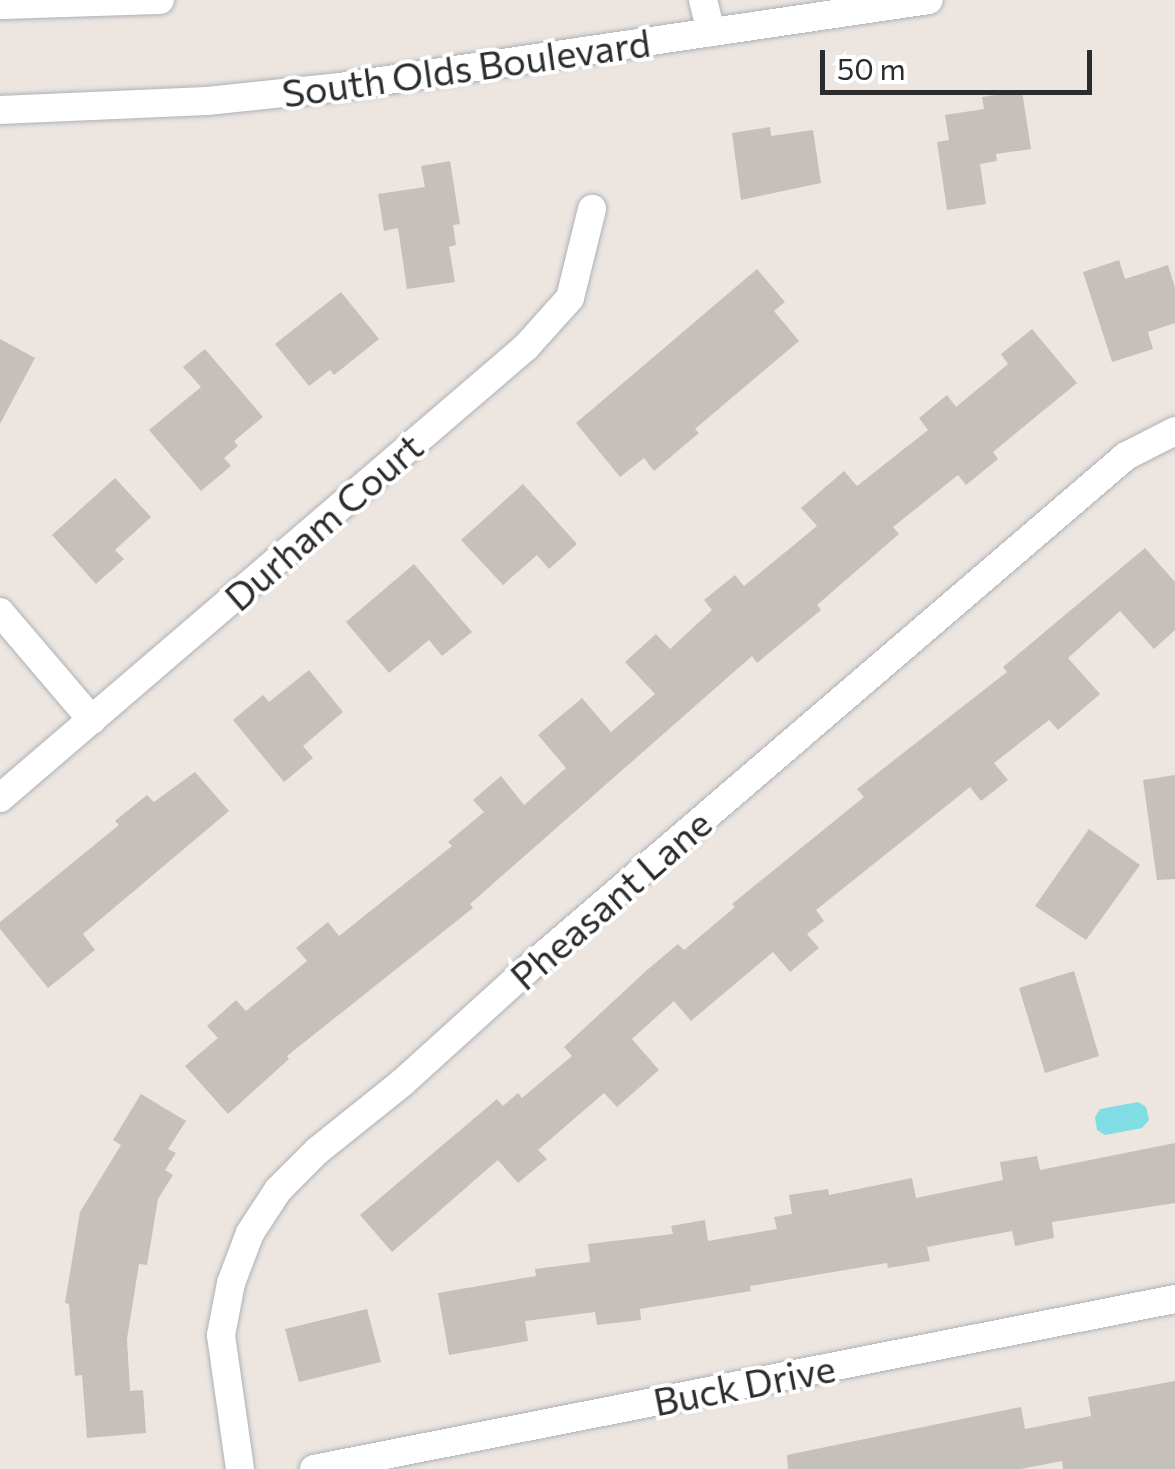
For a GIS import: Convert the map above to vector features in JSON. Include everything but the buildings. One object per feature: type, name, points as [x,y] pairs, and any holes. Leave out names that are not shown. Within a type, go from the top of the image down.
[{"type":"street","points":[[0,6],[160,0]]},
{"type":"street","points":[[703,0],[711,32]]},
{"type":"street","name":"South Olds Boulevard","points":[[0,110],[206,101],[340,87],[929,0]]},
{"type":"street","name":"Durham Court","points":[[0,798],[526,347],[570,298],[592,209]]},
{"type":"street","name":"Pheasant Lane","points":[[240,1469],[221,1336],[230,1283],[278,1190],[317,1151],[403,1082],[523,973],[1126,456],[1175,431]]},
{"type":"street","points":[[0,612],[92,720]]},
{"type":"street","name":"Buck Drive","points":[[314,1469],[1175,1299]]},
{"type":"water","points":[[1138,1102],[1146,1107],[1149,1120],[1142,1128],[1105,1135],[1097,1130],[1095,1117],[1100,1109]]}]
